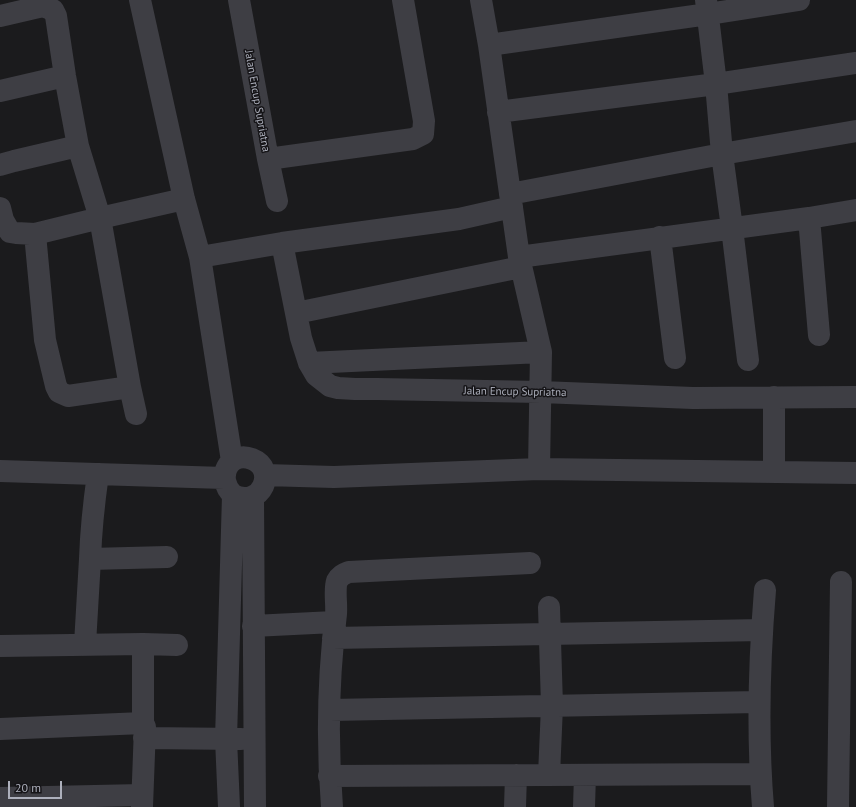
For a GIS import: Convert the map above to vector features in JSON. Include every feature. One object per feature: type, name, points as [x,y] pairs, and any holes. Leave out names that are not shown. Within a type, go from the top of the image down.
[{"type":"street","points":[[140,0],[184,199],[200,257],[235,483],[253,626],[254,807]]},
{"type":"street","name":"Jalan Encup Supriatna","points":[[239,0],[276,201]]},
{"type":"street","points":[[268,159],[412,140],[423,134],[424,121],[403,0]]},
{"type":"street","points":[[481,0],[489,45],[520,262],[541,352],[539,469]]},
{"type":"street","points":[[489,45],[707,7],[800,0]]},
{"type":"street","points":[[0,16],[43,6],[53,10],[56,16],[64,76],[78,146],[100,218],[136,414]]},
{"type":"street","points":[[707,7],[722,154],[748,360]]},
{"type":"street","points":[[498,112],[716,84],[856,62]]},
{"type":"street","points":[[0,91],[64,76]]},
{"type":"street","points":[[200,257],[282,243],[459,219],[511,201],[722,154],[856,131]]},
{"type":"street","points":[[0,165],[78,146]]},
{"type":"street","points":[[0,208],[3,220],[10,232],[16,234],[35,234],[184,199]]},
{"type":"street","points":[[296,313],[520,262],[660,237],[809,218],[856,210]]},
{"type":"street","points":[[809,218],[819,335]]},
{"type":"street","points":[[35,234],[45,340],[56,386],[59,392],[68,396],[130,387]]},
{"type":"street","points":[[660,237],[675,358]]},
{"type":"street","name":"Jalan Encup Supriatna","points":[[282,243],[301,338],[309,363],[316,375],[330,386],[338,388],[541,392],[693,398],[856,397]]},
{"type":"street","points":[[309,363],[541,352]]},
{"type":"street","points":[[774,397],[774,472]]},
{"type":"street","points":[[0,471],[98,474],[235,483],[260,492],[264,484],[265,475],[263,468],[259,463],[252,459],[245,457],[238,458],[235,483],[227,731],[229,807]]},
{"type":"street","points":[[265,475],[334,477],[539,469],[856,473]]},
{"type":"street","points":[[85,644],[91,526],[98,474]]},
{"type":"street","points":[[90,559],[166,556]]},
{"type":"street","points":[[332,807],[329,776],[330,710],[337,582],[341,575],[349,572],[530,563]]},
{"type":"street","points":[[838,807],[842,582]]},
{"type":"street","points":[[763,807],[760,774],[758,702],[765,590]]},
{"type":"street","points":[[549,607],[552,706],[549,775]]},
{"type":"street","points":[[253,626],[334,630],[550,634],[762,630]]},
{"type":"street","points":[[0,646],[85,644],[177,645]]},
{"type":"street","points":[[0,798],[142,801],[144,730],[143,644]]},
{"type":"street","points":[[330,710],[758,702]]},
{"type":"street","points":[[0,729],[254,731]]},
{"type":"street","points":[[329,776],[760,774]]},
{"type":"street","points":[[515,807],[516,775]]},
{"type":"street","points":[[584,807],[585,775]]}]
